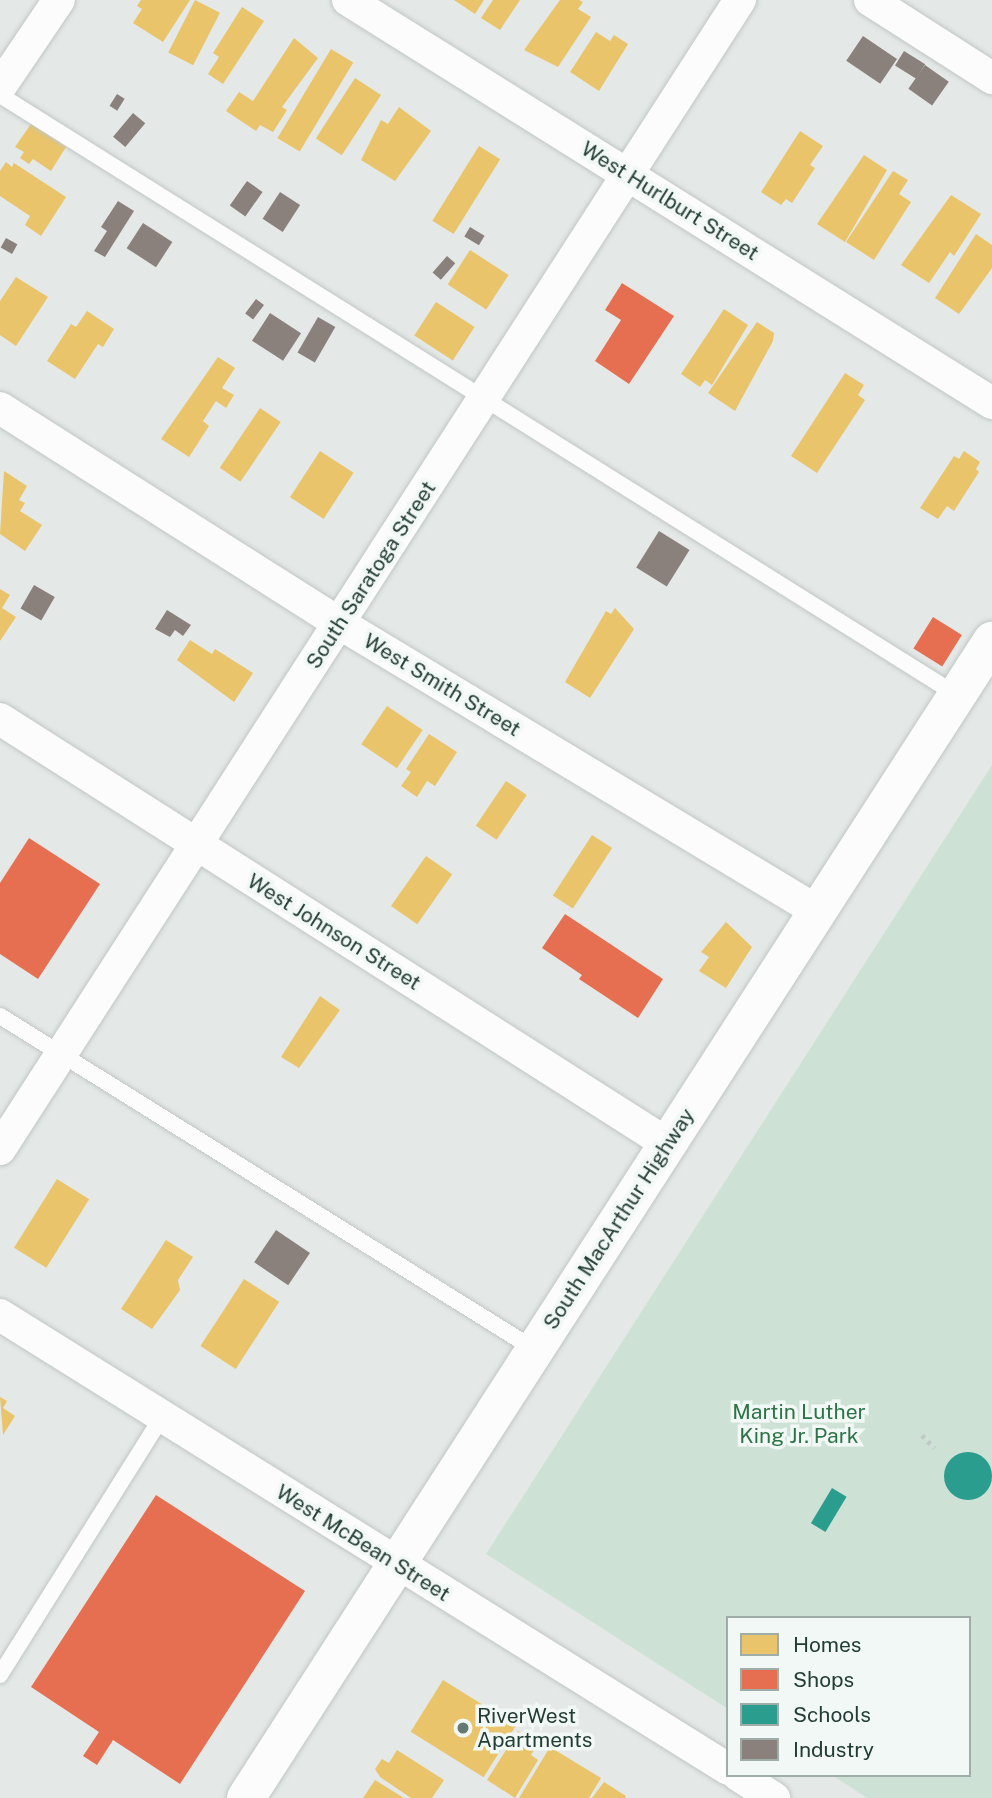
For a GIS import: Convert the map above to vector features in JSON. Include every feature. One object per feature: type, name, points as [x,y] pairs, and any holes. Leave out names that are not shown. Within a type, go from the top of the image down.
[{"type":"main road","name":"South MacArthur Highway","points":[[246,1798],[992,641]]},
{"type":"street","points":[[0,87],[59,0]]},
{"type":"street","name":"West Hurlburt Street","points":[[348,0],[992,403]]},
{"type":"street","name":"South Saratoga Street","points":[[0,1149],[630,176],[740,0]]},
{"type":"street","points":[[878,2],[992,78]]},
{"type":"street","name":"West Smith Street","points":[[0,408],[339,623],[817,911]]},
{"type":"street","name":"West Johnson Street","points":[[0,719],[668,1144]]},
{"type":"street","name":"West McBean Street","points":[[0,1315],[726,1774]]},
{"type":"street","name":"West McBean Street","points":[[737,1781],[774,1798]]},
{"type":"lane","points":[[0,95],[484,401],[957,695]]},
{"type":"lane","points":[[0,1016],[534,1349]]},
{"type":"lane","points":[[0,1675],[162,1417]]},
{"type":"path","points":[[922,1435],[935,1448]]},
{"type":"green space","name":"Martin Luther King Jr. Park","points":[[992,765],[992,1798],[867,1798],[835,1777],[971,1777],[971,1616],[726,1616],[726,1708],[486,1554]]},
{"type":"building: Homes","points":[[141,0],[190,0],[163,42],[133,23],[142,9],[137,6]]},
{"type":"building: Homes","points":[[195,0],[220,13],[193,65],[168,53]]},
{"type":"building: Homes","points":[[454,0],[484,0],[475,14]]},
{"type":"building: Homes","points":[[493,0],[520,0],[500,30],[481,18]]},
{"type":"building: Homes","points":[[560,0],[583,2],[578,9],[591,17],[558,67],[524,50]]},
{"type":"building: Homes","points":[[242,7],[264,21],[223,84],[208,74],[219,57],[213,53]]},
{"type":"building: Homes","points":[[596,32],[610,41],[614,35],[628,44],[599,91],[570,72]]},
{"type":"building: Homes","points":[[294,38],[318,58],[282,107],[287,110],[273,132],[260,125],[256,131],[226,111],[239,92],[253,101]]},
{"type":"building: Homes","points":[[331,49],[353,62],[300,152],[277,138]]},
{"type":"building: Homes","points":[[355,78],[381,95],[342,155],[316,138]]},
{"type":"building: Homes","points":[[399,107],[431,131],[395,181],[361,160],[381,120],[388,124]]},
{"type":"building: Homes","points":[[31,124],[66,147],[51,171],[33,159],[29,164],[20,158],[24,152],[15,147]]},
{"type":"building: Homes","points":[[800,131],[823,146],[810,165],[815,168],[792,203],[786,199],[781,205],[761,192]]},
{"type":"building: Homes","points":[[479,146],[500,159],[454,234],[432,221]]},
{"type":"building: Homes","points":[[864,155],[887,170],[845,242],[817,224]]},
{"type":"building: Homes","points":[[6,162],[12,167],[14,163],[66,197],[41,236],[25,225],[30,216],[0,196],[0,171]]},
{"type":"building: Homes","points":[[893,171],[908,180],[899,194],[911,202],[874,260],[846,242]]},
{"type":"building: Homes","points":[[951,195],[981,214],[954,256],[950,252],[929,283],[901,265]]},
{"type":"building: Homes","points":[[976,234],[992,245],[992,268],[959,314],[935,298]]},
{"type":"building: Homes","points":[[470,250],[509,275],[486,309],[448,284]]},
{"type":"building: Homes","points":[[16,277],[48,297],[16,346],[0,335],[0,301]]},
{"type":"building: Homes","points":[[436,302],[475,327],[453,361],[414,336]]},
{"type":"building: Homes","points":[[724,309],[748,325],[712,385],[705,380],[700,387],[681,374]]},
{"type":"building: Homes","points":[[87,311],[114,329],[103,347],[98,344],[75,379],[47,361],[71,324],[76,327]]},
{"type":"building: Homes","points":[[757,322],[774,333],[773,341],[735,411],[708,393]]},
{"type":"building: Homes","points":[[218,357],[235,368],[222,388],[234,395],[226,408],[216,401],[203,421],[209,426],[189,457],[161,439]]},
{"type":"building: Homes","points":[[845,373],[864,385],[858,395],[865,400],[817,473],[791,456]]},
{"type":"building: Homes","points":[[260,408],[281,422],[240,482],[220,468]]},
{"type":"building: Homes","points":[[320,451],[354,473],[324,519],[290,497]]},
{"type":"building: Homes","points":[[964,451],[980,462],[976,469],[979,472],[954,511],[947,506],[938,519],[920,508],[954,456],[959,459]]},
{"type":"building: Homes","points":[[4,471],[27,486],[19,500],[25,503],[20,511],[42,525],[25,551],[0,534]]},
{"type":"building: Homes","points":[[0,589],[10,595],[2,608],[16,617],[0,641]]},
{"type":"building: Homes","points":[[615,608],[634,629],[590,698],[565,682],[606,611],[611,614]]},
{"type":"building: Homes","points":[[190,640],[212,654],[215,649],[253,673],[234,702],[177,660]]},
{"type":"building: Homes","points":[[387,706],[423,730],[397,768],[361,744]]},
{"type":"building: Homes","points":[[429,734],[457,752],[435,786],[427,781],[417,797],[401,786],[411,772],[406,769]]},
{"type":"building: Homes","points":[[506,781],[527,795],[497,840],[476,826]]},
{"type":"building: Homes","points":[[592,835],[612,848],[573,908],[553,895]]},
{"type":"building: Homes","points":[[426,856],[452,874],[417,924],[391,906]]},
{"type":"building: Homes","points":[[726,922],[752,947],[726,988],[699,971],[709,957],[701,952]]},
{"type":"building: Homes","points":[[320,996],[340,1010],[299,1068],[281,1057]]},
{"type":"building: Homes","points":[[57,1179],[89,1199],[46,1268],[14,1248]]},
{"type":"building: Homes","points":[[166,1240],[193,1257],[178,1280],[180,1290],[152,1329],[121,1309]]},
{"type":"building: Homes","points":[[244,1279],[279,1302],[236,1369],[200,1346]]},
{"type":"building: Homes","points":[[0,1397],[7,1401],[3,1408],[15,1416],[3,1435]]},
{"type":"building: Homes","name":"RiverWest Apartments","points":[[443,1680],[516,1726],[484,1777],[411,1732]]},
{"type":"building: Homes","name":"RiverWest Apartments","points":[[518,1731],[538,1744],[531,1755],[538,1760],[515,1798],[487,1780]]},
{"type":"building: Homes","name":"RiverWest Apartments","points":[[550,1747],[601,1778],[589,1798],[519,1798]]},
{"type":"building: Homes","name":"RiverWest Apartments","points":[[397,1750],[444,1780],[432,1798],[411,1798],[380,1777],[375,1769],[382,1759],[389,1763]]},
{"type":"building: Homes","points":[[375,1780],[404,1798],[363,1798]]},
{"type":"building: Homes","name":"RiverWest Apartments","points":[[604,1782],[626,1796],[625,1798],[592,1798]]},
{"type":"building: Shops","points":[[622,283],[674,316],[629,384],[595,361],[621,320],[605,310]]},
{"type":"building: Shops","points":[[933,617],[962,635],[942,666],[913,648]]},
{"type":"building: Shops","points":[[29,838],[100,884],[38,979],[0,954],[0,883]]},
{"type":"building: Shops","points":[[565,914],[663,979],[638,1018],[579,979],[582,975],[542,948]]},
{"type":"building: Shops","points":[[156,1495],[305,1591],[180,1784],[113,1740],[97,1765],[83,1756],[99,1732],[31,1687]]},
{"type":"building: Schools","points":[[968,1452],[985,1459],[992,1476],[985,1493],[968,1500],[951,1493],[944,1476],[951,1459]]},
{"type":"building: Schools","points":[[832,1488],[847,1497],[825,1532],[811,1523]]},
{"type":"building: Industry","points":[[863,36],[897,59],[880,84],[846,61]]},
{"type":"building: Industry","points":[[904,51],[925,64],[916,79],[895,65]]},
{"type":"building: Industry","points":[[925,65],[949,82],[932,105],[908,89]]},
{"type":"building: Industry","points":[[117,94],[125,99],[117,111],[110,106]]},
{"type":"building: Industry","points":[[133,113],[145,123],[125,147],[113,137]]},
{"type":"building: Industry","points":[[247,181],[263,192],[245,216],[230,206]]},
{"type":"building: Industry","points":[[280,192],[300,205],[283,232],[263,219]]},
{"type":"building: Industry","points":[[118,201],[134,211],[105,257],[94,251],[107,231],[101,227]]},
{"type":"building: Industry","points":[[143,223],[172,242],[156,267],[127,248]]},
{"type":"building: Industry","points":[[470,227],[485,236],[479,245],[464,236]]},
{"type":"building: Industry","points":[[6,238],[17,244],[12,254],[1,248]]},
{"type":"building: Industry","points":[[447,256],[455,263],[441,280],[433,273]]},
{"type":"building: Industry","points":[[256,299],[264,305],[253,319],[245,313]]},
{"type":"building: Industry","points":[[270,313],[301,333],[283,361],[252,341]]},
{"type":"building: Industry","points":[[318,317],[335,327],[315,363],[298,353]]},
{"type":"building: Industry","points":[[659,531],[690,550],[667,587],[636,567]]},
{"type":"building: Industry","points":[[34,585],[55,597],[41,620],[20,608]]},
{"type":"building: Industry","points":[[167,610],[191,625],[183,636],[175,630],[170,637],[155,629]]},
{"type":"building: Industry","points":[[276,1230],[310,1253],[288,1285],[254,1262]]},
{"type":"place","name":"RiverWest Apartments","points":[[463,1728]]}]
